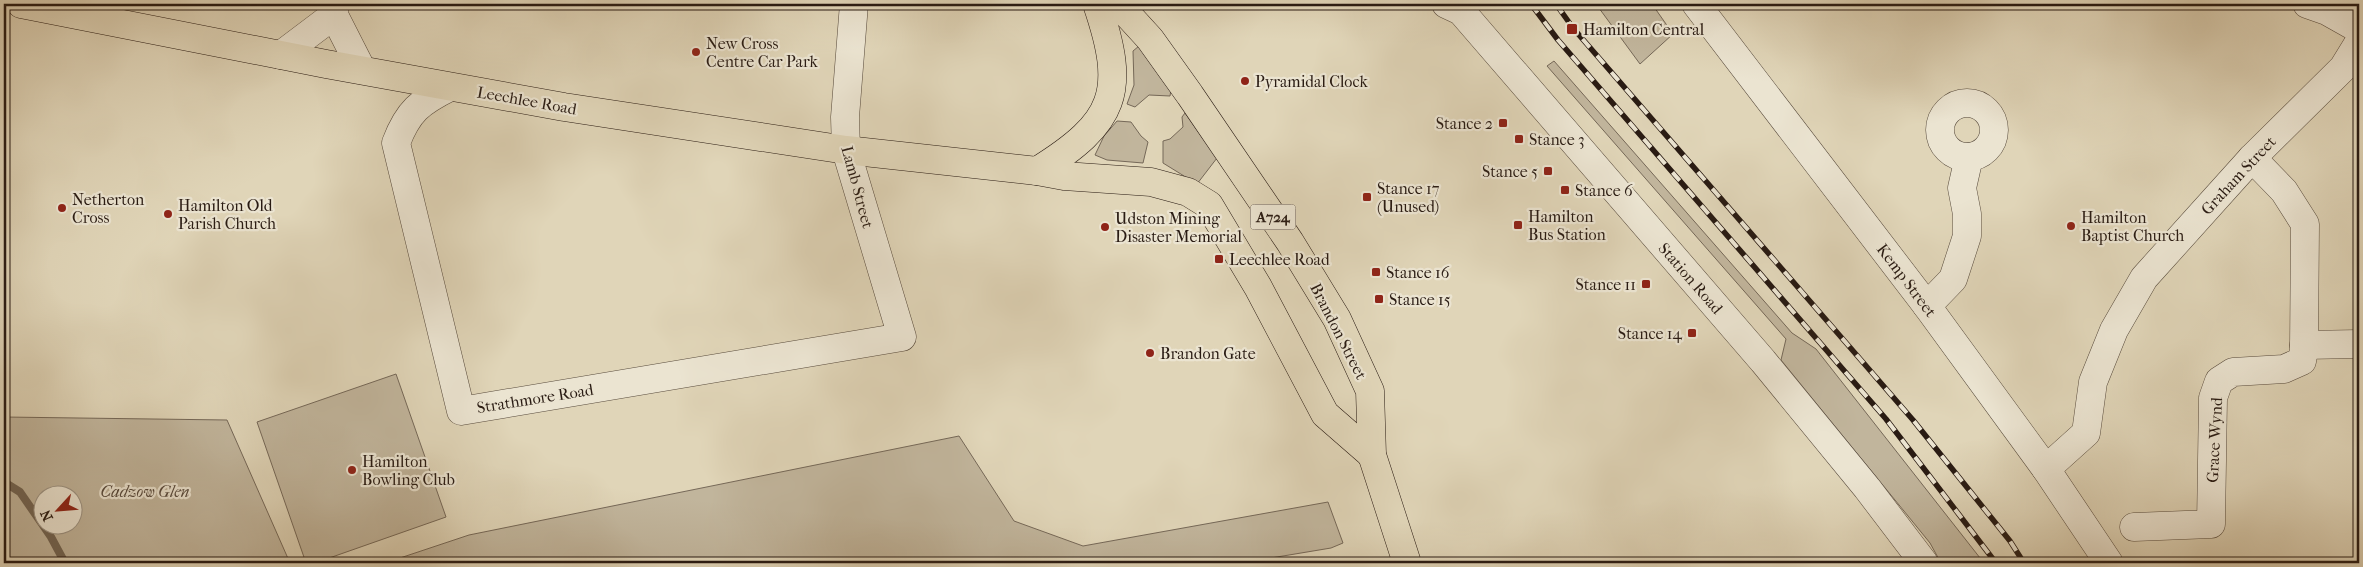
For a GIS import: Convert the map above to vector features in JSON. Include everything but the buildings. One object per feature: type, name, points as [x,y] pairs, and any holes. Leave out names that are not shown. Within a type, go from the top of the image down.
[{"type":"main road","name":"Leechlee Road","points":[[21,4],[281,55],[564,107],[846,150],[1037,171],[1064,176],[1151,182],[1188,192],[1209,205],[1258,287],[1324,414],[1372,456]]},
{"type":"main road","points":[[1037,171],[1082,140],[1103,115],[1108,105],[1114,68],[1108,36],[1097,4]]},
{"type":"main road","name":"Brandon Street","points":[[1118,4],[1150,39],[1190,95],[1290,242],[1337,319],[1370,390],[1372,456],[1407,563]]},
{"type":"street","name":"Lamb Street","points":[[854,4],[845,117],[846,150],[902,337]]},
{"type":"street","name":"Station Road","points":[[1446,4],[1461,11],[1757,354],[1867,488],[1924,563]]},
{"type":"street","name":"Kemp Street","points":[[1696,4],[1927,306],[2046,470],[2109,563]]},
{"type":"street","points":[[2307,4],[2327,11],[2359,29]]},
{"type":"street","points":[[281,55],[335,9],[362,70]]},
{"type":"street","name":"Graham Street","points":[[2046,470],[2086,434],[2093,382],[2114,330],[2144,278],[2252,158],[2343,68],[2359,42]]},
{"type":"street","name":"Strathmore Road","points":[[450,87],[426,99],[416,107],[403,124],[396,143],[460,411],[902,337]]},
{"type":"street","points":[[1927,306],[1953,279],[1967,236],[1967,214],[1962,188],[1969,157]]},
{"type":"street","name":"Grace Wynd","points":[[2134,527],[2211,524],[2213,398],[2219,381],[2233,372],[2284,369],[2302,361],[2304,345],[2305,224],[2284,191],[2252,158]]},
{"type":"street","points":[[2304,345],[2359,344]]},
{"type":"green space","points":[[1596,4],[1652,4],[1673,34],[1640,64]]},
{"type":"green space","points":[[1139,46],[1171,90],[1170,96],[1149,95],[1135,107],[1127,104],[1134,85],[1133,51]]},
{"type":"green space","points":[[1554,61],[1792,333],[1816,349],[1984,563],[1941,563],[1930,543],[1781,360],[1786,339],[1547,66]]},
{"type":"green space","points":[[1185,113],[1217,158],[1197,184],[1163,163],[1163,141],[1170,139],[1183,127],[1182,117]]},
{"type":"green space","points":[[1117,121],[1131,122],[1148,142],[1143,163],[1107,160],[1095,155],[1104,136]]},
{"type":"green space","name":"Hamilton Bowling Club","points":[[396,374],[446,517],[315,563],[306,563],[257,422]]},
{"type":"green space","name":"Cadzow Glen","points":[[4,417],[227,420],[290,563],[4,563]]},
{"type":"green space","points":[[959,436],[1014,521],[1083,546],[1328,502],[1343,543],[1331,548],[1241,563],[385,563],[469,535]]},
{"type":"waterway","points":[[4,482],[20,492],[51,537],[65,563]]},
{"type":"railway","points":[[1531,4],[1558,40],[1886,419],[1996,563]]},
{"type":"railway","points":[[1556,4],[1573,28],[1913,420],[2010,541],[2024,563]]},
{"type":"place","name":"Hamilton Central","points":[[1572,29]]},
{"type":"place","name":"New Cross Centre Car Park","points":[[696,52]]},
{"type":"place","name":"Pyramidal Clock","points":[[1245,81]]},
{"type":"place","name":"Stance 2","points":[[1503,123]]},
{"type":"place","name":"Stance 3","points":[[1519,139]]},
{"type":"place","name":"Stance 5","points":[[1548,171]]},
{"type":"place","name":"Stance 6","points":[[1565,190]]},
{"type":"place","name":"Stance 17 (Unused)","points":[[1367,197]]},
{"type":"place","name":"Netherton Cross","points":[[62,208]]},
{"type":"place","name":"Hamilton Old Parish Church","points":[[168,214]]},
{"type":"place","name":"Hamilton Bus Station","points":[[1518,225]]},
{"type":"place","name":"Hamilton Baptist Church","points":[[2071,226]]},
{"type":"place","name":"Udston Mining Disaster Memorial","points":[[1105,227]]},
{"type":"place","name":"Leechlee Road","points":[[1219,259]]},
{"type":"place","name":"Stance 16","points":[[1376,272]]},
{"type":"place","name":"Stance 11","points":[[1646,284]]},
{"type":"place","name":"Stance 15","points":[[1379,299]]},
{"type":"place","name":"Stance 14","points":[[1692,333]]},
{"type":"place","name":"Brandon Gate","points":[[1150,353]]},
{"type":"place","name":"Hamilton Bowling Club","points":[[352,470]]}]
